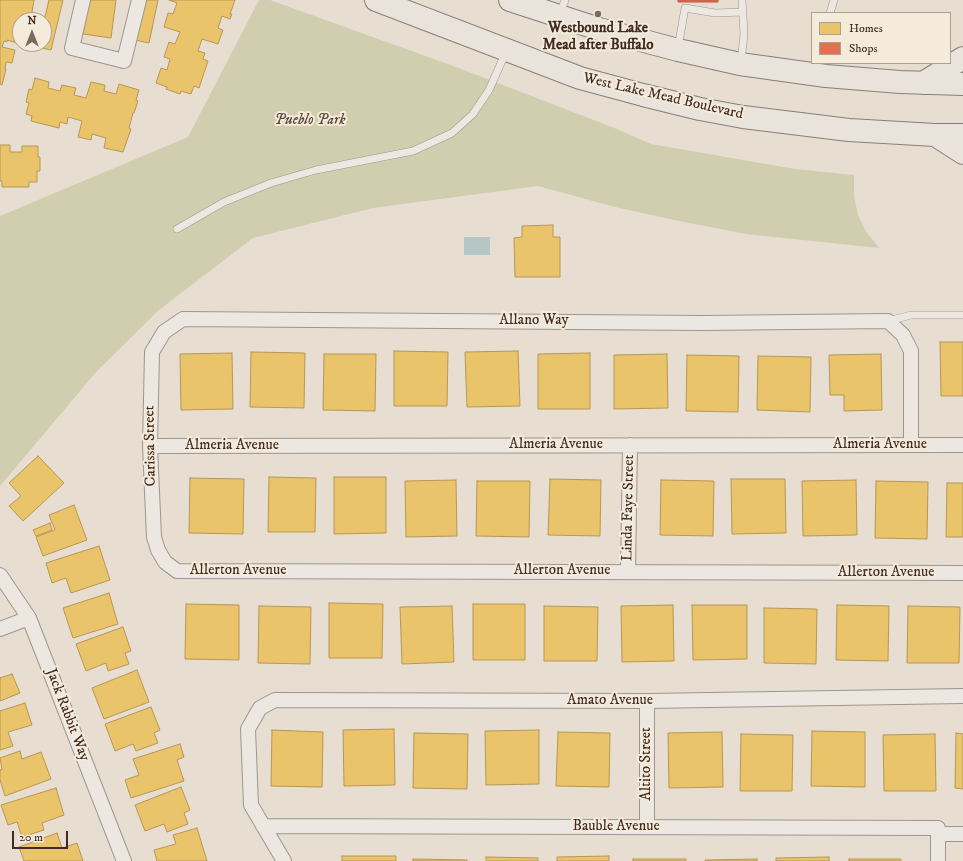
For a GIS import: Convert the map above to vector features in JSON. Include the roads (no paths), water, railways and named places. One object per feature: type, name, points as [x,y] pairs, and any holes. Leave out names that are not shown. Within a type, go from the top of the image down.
[{"type":"main road","name":"West Lake Mead Boulevard","points":[[376,0],[580,78],[643,95],[742,117],[849,130],[935,135],[963,135]]},
{"type":"main road","points":[[510,0],[562,8],[599,29],[678,50],[740,64],[923,83],[963,84]]},
{"type":"main road","points":[[923,83],[963,58]]},
{"type":"main road","points":[[935,135],[963,153]]},
{"type":"street","points":[[82,0],[72,48],[124,61],[138,0]]},
{"type":"street","name":"Allano Way","points":[[164,332],[183,319],[695,322],[888,321]]},
{"type":"street","points":[[888,321],[903,335],[911,351],[911,445]]},
{"type":"street","name":"Carissa Street","points":[[164,332],[152,352],[150,446],[154,537],[158,550],[165,562]]},
{"type":"street","name":"Linda Faye Street","points":[[628,571],[630,445]]},
{"type":"street","name":"Almeria Avenue","points":[[150,446],[963,445]]},
{"type":"street","name":"Allerton Avenue","points":[[165,562],[177,570],[196,571],[963,573]]},
{"type":"street","name":"Jack Rabbit Way","points":[[0,575],[29,618],[124,861]]},
{"type":"street","points":[[0,629],[29,618]]},
{"type":"street","name":"Amato Avenue","points":[[262,826],[251,805],[248,729],[260,708],[275,700],[647,701],[963,696]]},
{"type":"street","name":"Altito Street","points":[[647,701],[647,827]]},
{"type":"street","points":[[262,826],[284,861]]},
{"type":"street","name":"Bauble Avenue","points":[[262,826],[938,828],[938,834],[963,834]]},
{"type":"street","points":[[938,834],[938,861]]},
{"type":"lane","points":[[740,64],[744,34],[742,0]]},
{"type":"lane","points":[[830,12],[834,0]]},
{"type":"lane","points":[[678,50],[685,8],[715,13],[742,12]]},
{"type":"lane","points":[[177,228],[224,202],[271,183],[316,170],[413,151],[452,133],[473,114],[489,90],[506,50]]},
{"type":"lane","points":[[888,321],[910,315],[963,315]]},
{"type":"place","name":"Westbound Lake Mead after Buffalo","points":[[598,14]]},
{"type":"park label","name":"Pueblo Park","points":[[310,121]]}]
